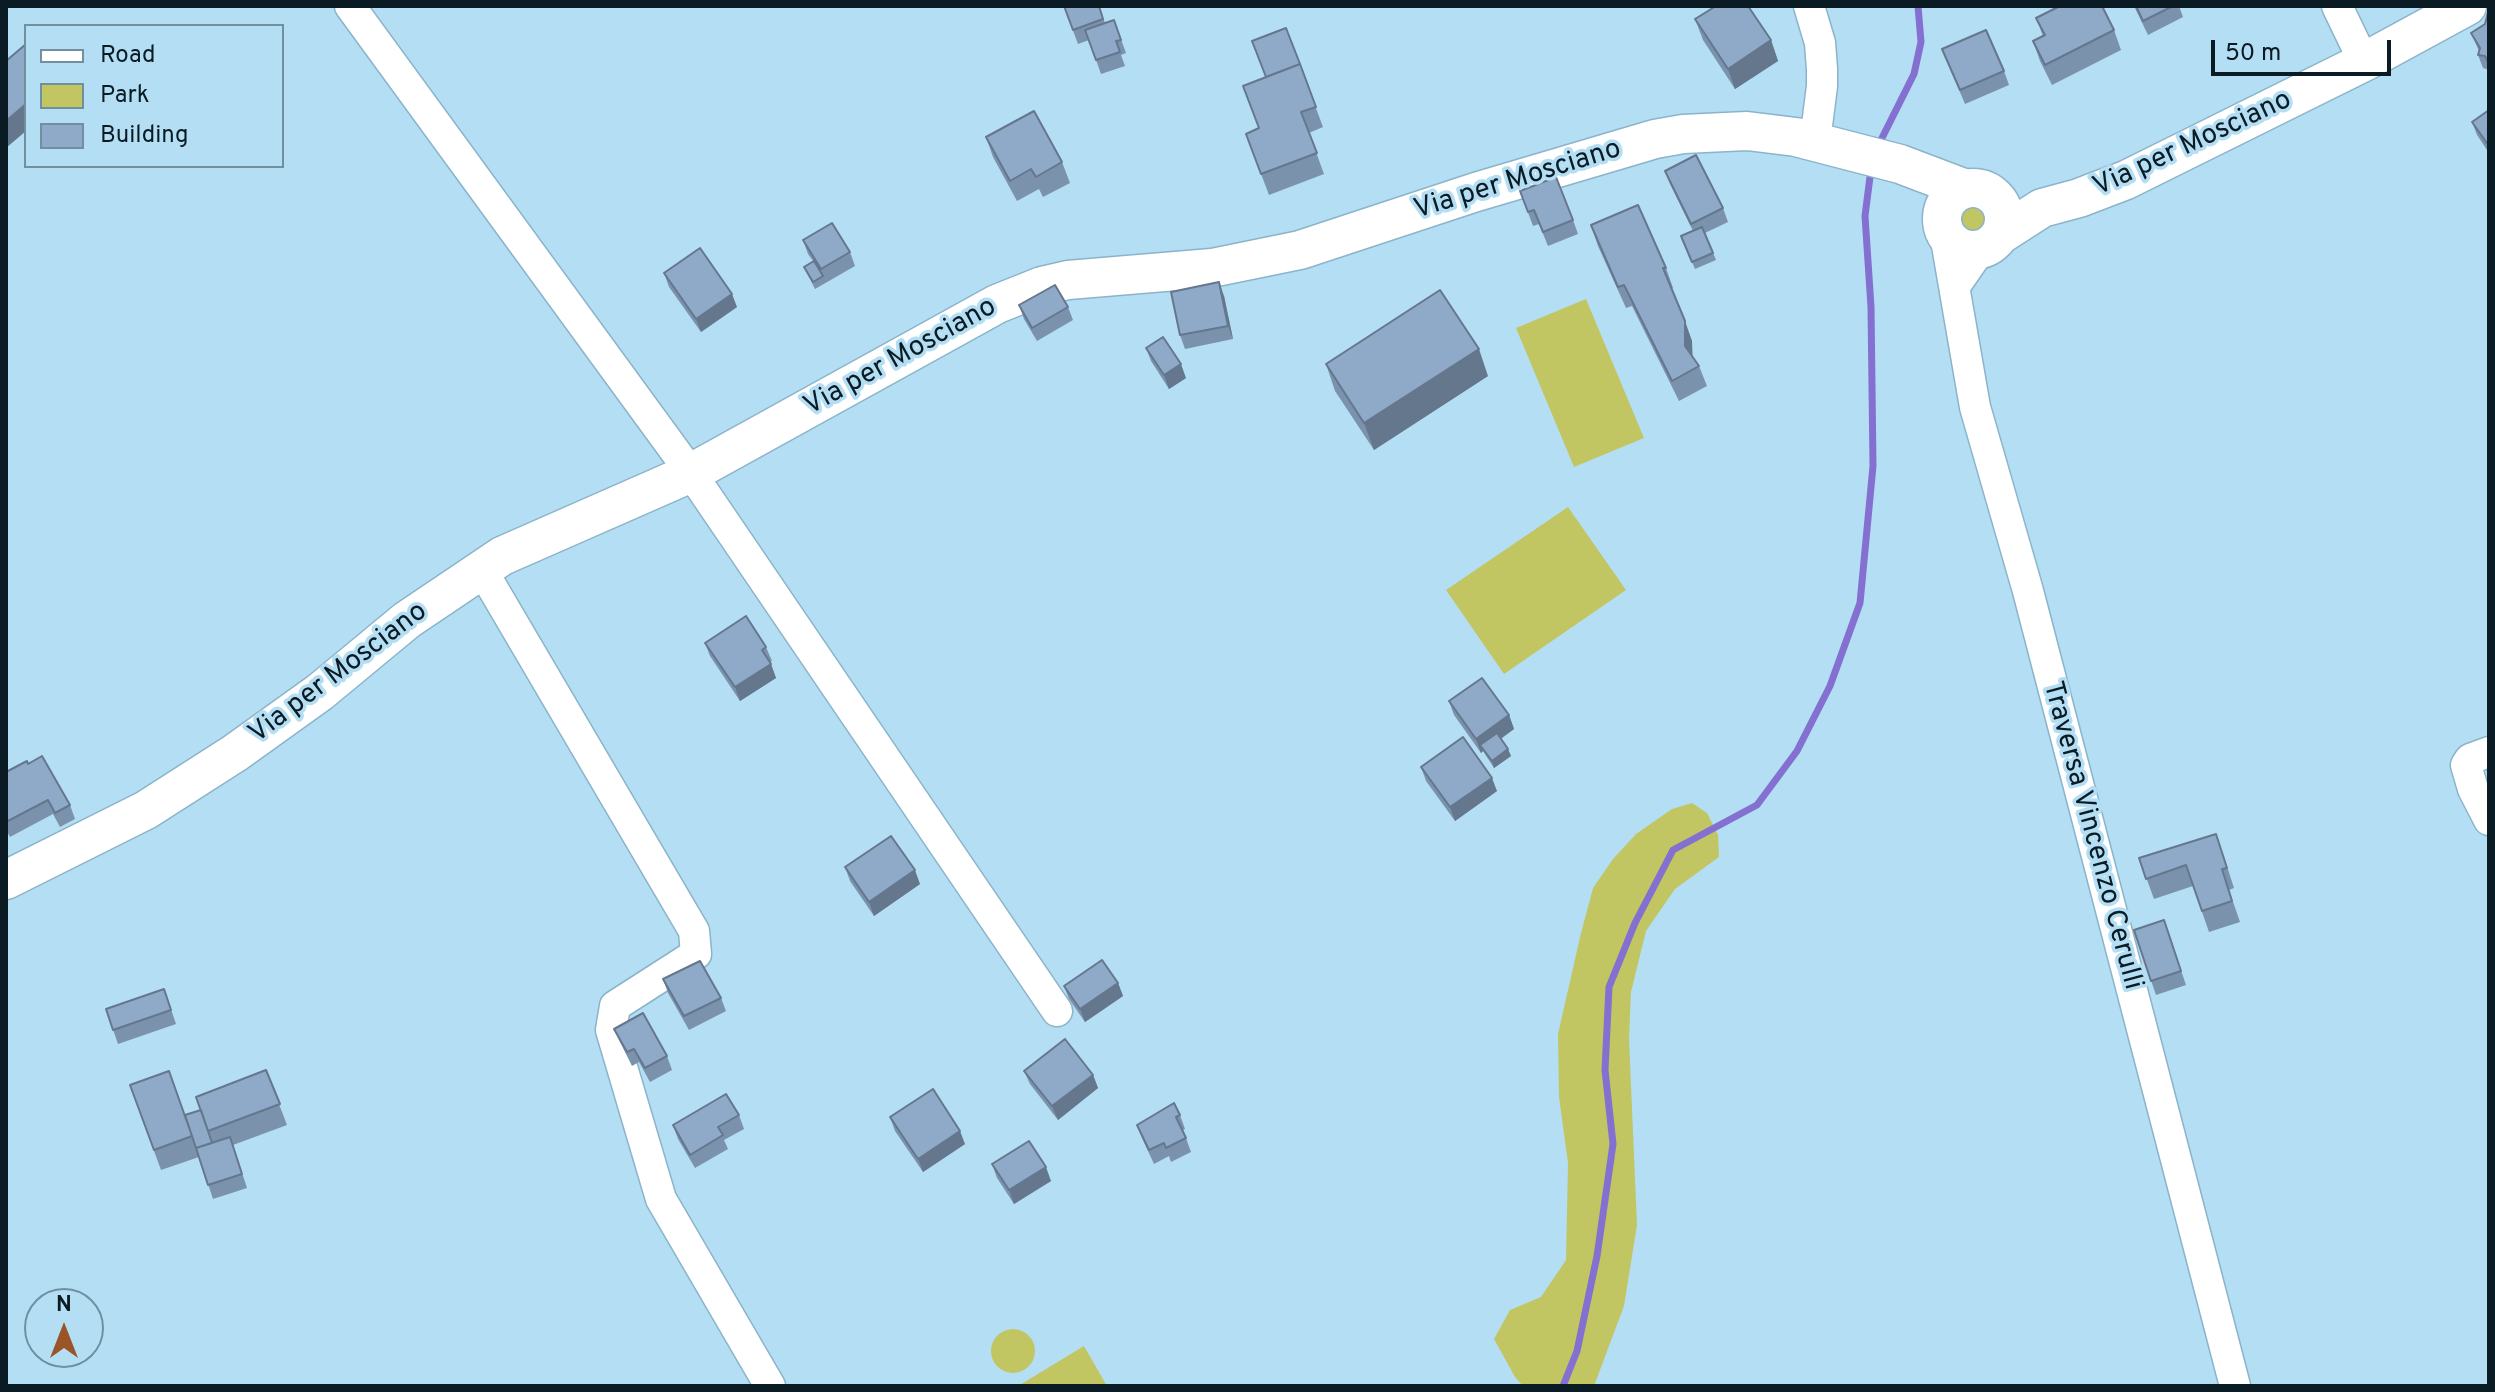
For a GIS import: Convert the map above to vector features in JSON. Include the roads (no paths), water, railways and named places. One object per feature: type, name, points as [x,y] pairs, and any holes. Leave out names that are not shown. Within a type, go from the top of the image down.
[{"type":"main road","name":"Via per Mosciano","points":[[1990,242],[2042,208],[2126,180],[2364,62],[2467,6]]},
{"type":"main road","name":"Via per Mosciano","points":[[6,880],[146,810],[235,753],[320,692],[407,620],[502,556],[691,473],[997,304],[1042,286],[1068,280],[1212,268],[1300,250],[1476,192],[1655,139],[1714,132],[1747,131],[1815,141],[1900,164],[1980,193],[2042,208]]},
{"type":"main road","points":[[1900,164],[1931,204],[1944,229],[1960,248],[1990,242],[2004,219],[2000,204],[1980,193],[1950,198],[1945,206],[1944,229]]},
{"type":"street","points":[[350,6],[691,473],[1057,1011]]},
{"type":"street","points":[[1809,6],[1820,43],[1822,77],[1815,141]]},
{"type":"street","points":[[2337,6],[2364,62]]},
{"type":"street","name":"Traversa Vincenzo Cerulli","points":[[1944,229],[1975,407],[2028,591],[2235,1386]]},
{"type":"street","points":[[1955,286],[1990,242]]},
{"type":"street","points":[[482,570],[694,931],[696,954],[615,1006],[611,1030],[661,1199],[770,1386]]},
{"type":"street","points":[[2489,752],[2470,759],[2466,765],[2473,789],[2489,820]]},
{"type":"waterway","points":[[1880,142],[1914,74],[1921,42],[1918,6]]},
{"type":"waterway","points":[[1563,1386],[1577,1351],[1597,1256],[1613,1144],[1605,1070],[1609,987],[1635,923],[1673,850],[1757,805],[1797,751],[1830,686],[1860,603],[1873,466],[1871,307],[1865,216],[1871,169]]}]
